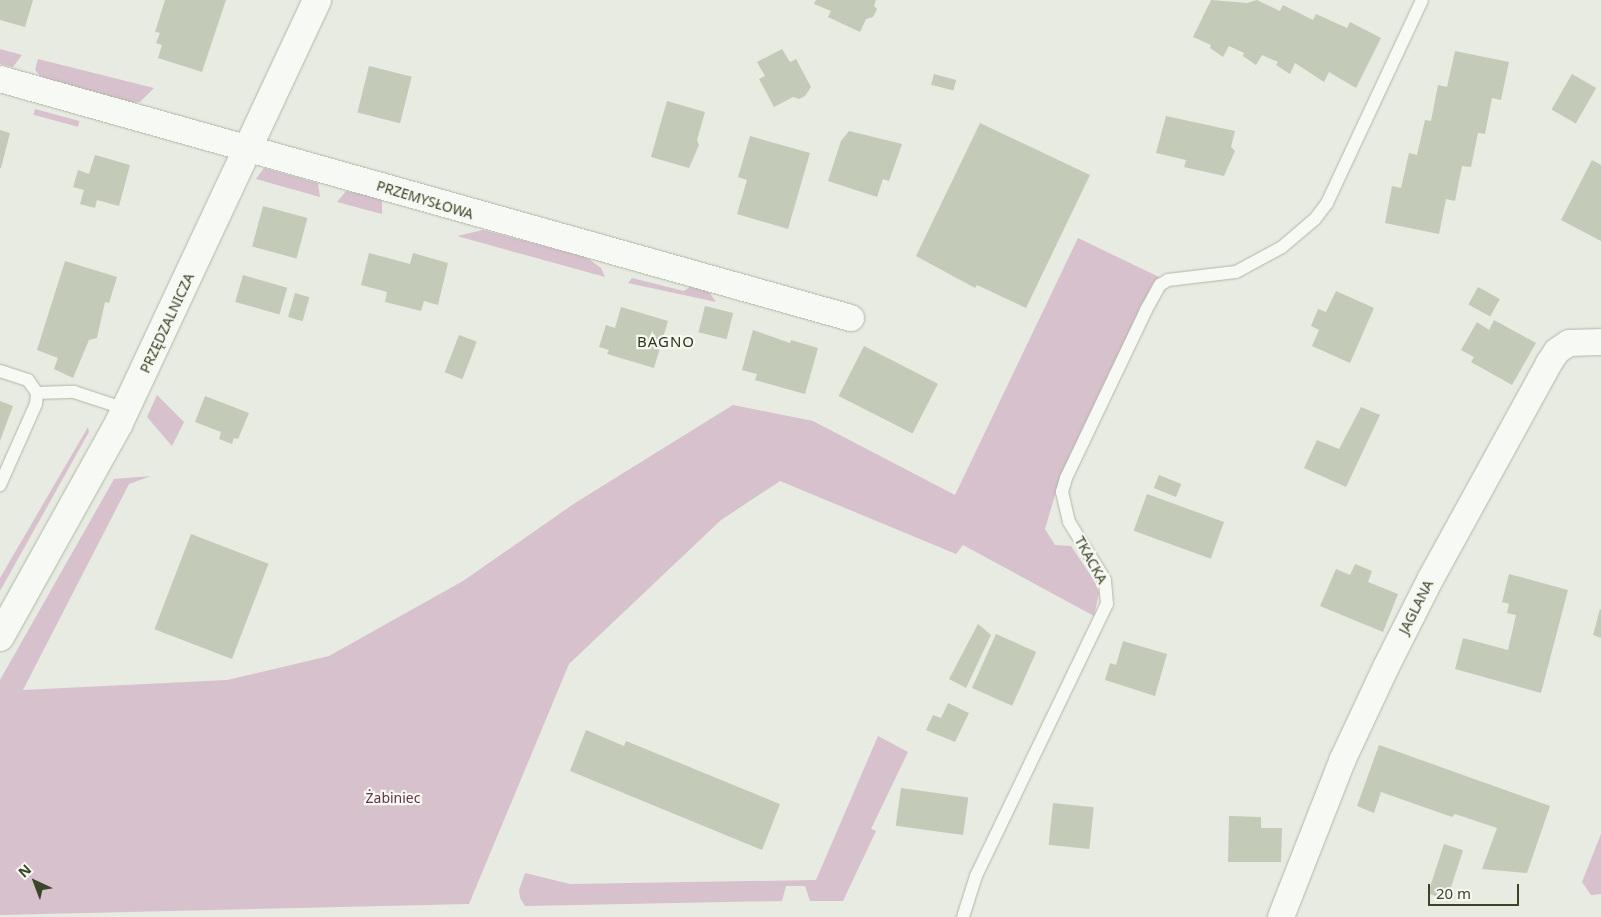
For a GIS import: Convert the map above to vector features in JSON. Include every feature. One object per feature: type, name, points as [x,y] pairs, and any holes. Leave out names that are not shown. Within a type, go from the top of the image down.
[{"type":"street","name":"PRZĘDZALNICZA","points":[[0,638],[126,409],[317,0]]},
{"type":"street","name":"PRZEMYSŁOWA","points":[[0,79],[249,147],[464,211],[851,318]]},
{"type":"street","name":"JAGLANA","points":[[1281,917],[1342,761],[1386,667],[1431,578],[1545,371],[1557,352],[1569,343],[1601,342]]},
{"type":"lane","name":"TKACKA","points":[[963,917],[976,876],[1107,604],[1105,580],[1070,522],[1063,505],[1066,478],[1160,285],[1180,277],[1219,277],[1236,272],[1282,247],[1303,232],[1321,211],[1422,0]]},
{"type":"lane","points":[[0,370],[28,380],[37,393],[36,404],[0,485]]},
{"type":"lane","points":[[37,393],[74,392],[126,409]]},
{"type":"green space","points":[[0,49],[22,55],[13,67],[0,64]]},
{"type":"green space","points":[[38,59],[154,88],[140,102],[126,103],[43,79],[35,70]]},
{"type":"green space","points":[[35,109],[79,121],[78,127],[33,115]]},
{"type":"green space","points":[[264,168],[318,183],[320,197],[256,179]]},
{"type":"green space","points":[[346,191],[382,198],[382,214],[337,202]]},
{"type":"green space","points":[[483,230],[586,257],[601,268],[605,277],[457,236]]},
{"type":"green space","name":"Żabiniec","points":[[1078,238],[1159,277],[1152,285],[1060,478],[1045,529],[1055,545],[1071,546],[1094,580],[1099,593],[1094,616],[963,545],[956,554],[780,481],[721,520],[569,664],[469,904],[0,915],[0,680],[114,479],[151,476],[129,484],[23,690],[227,680],[329,656],[463,581],[575,503],[733,405],[813,421],[955,495]]},
{"type":"green space","points":[[632,278],[684,291],[691,286],[707,289],[716,302],[628,283]]},
{"type":"green space","points":[[157,395],[184,422],[172,446],[147,417]]},
{"type":"green space","points":[[88,427],[89,432],[0,591],[0,578]]},
{"type":"green space","points":[[878,736],[908,752],[871,829],[876,831],[843,901],[810,901],[805,886],[786,886],[782,901],[525,906],[520,898],[519,890],[525,873],[570,884],[816,880]]},
{"type":"green space","points":[[1601,834],[1601,894],[1591,895],[1582,882]]},
{"type":"building","points":[[0,0],[33,0],[25,27],[0,20]]},
{"type":"building","points":[[165,0],[226,0],[202,72],[158,58],[162,45],[156,43],[160,33],[155,32]]},
{"type":"building","points":[[816,0],[876,0],[874,6],[877,9],[873,17],[866,19],[860,32],[828,17],[831,11],[814,4]]},
{"type":"building","points":[[1211,0],[1247,3],[1257,0],[1280,11],[1283,5],[1313,20],[1316,14],[1347,28],[1350,22],[1381,38],[1356,88],[1329,72],[1324,82],[1295,63],[1290,74],[1276,65],[1278,62],[1262,55],[1256,65],[1243,56],[1244,53],[1229,46],[1223,57],[1210,48],[1211,45],[1193,37]]},
{"type":"building","points":[[782,49],[790,62],[796,59],[811,87],[805,96],[799,99],[793,97],[774,107],[759,79],[765,76],[757,62]]},
{"type":"building","points":[[1455,51],[1509,62],[1501,100],[1492,98],[1485,134],[1478,133],[1471,167],[1462,166],[1455,201],[1446,199],[1439,234],[1385,223],[1392,186],[1401,188],[1409,153],[1417,155],[1425,120],[1431,121],[1438,85],[1447,87]]},
{"type":"building","points":[[369,66],[412,77],[400,123],[357,113]]},
{"type":"building","points":[[934,74],[956,80],[953,91],[931,85]]},
{"type":"building","points":[[1572,74],[1596,88],[1576,124],[1552,110]]},
{"type":"building","points":[[667,101],[705,112],[697,140],[699,145],[689,168],[651,157]]},
{"type":"building","points":[[1166,116],[1235,131],[1231,147],[1235,151],[1224,176],[1184,167],[1186,160],[1156,153]]},
{"type":"building","points":[[980,123],[1090,175],[1026,308],[977,285],[975,288],[916,256]]},
{"type":"building","points":[[0,130],[10,133],[1,168],[0,168]]},
{"type":"building","points":[[849,131],[902,144],[889,181],[883,179],[877,197],[828,181],[841,141]]},
{"type":"building","points":[[750,136],[810,153],[788,229],[737,214],[747,180],[738,177]]},
{"type":"building","points":[[95,155],[130,165],[119,206],[97,200],[95,208],[80,204],[84,190],[73,187],[78,170],[89,174]]},
{"type":"building","points":[[1592,160],[1601,165],[1601,241],[1561,220]]},
{"type":"building","points":[[263,206],[307,218],[297,258],[252,247]]},
{"type":"building","points":[[369,253],[410,264],[413,253],[448,263],[438,305],[424,301],[421,311],[385,302],[387,292],[361,285]]},
{"type":"building","points":[[65,261],[117,277],[109,303],[105,302],[97,338],[89,340],[73,378],[54,369],[58,358],[37,350]]},
{"type":"building","points":[[243,275],[287,288],[280,315],[235,302]]},
{"type":"building","points":[[1478,287],[1500,299],[1490,317],[1468,304]]},
{"type":"building","points":[[1336,291],[1374,308],[1350,363],[1312,346],[1319,330],[1311,326],[1318,309],[1326,312]]},
{"type":"building","points":[[295,293],[309,297],[303,321],[288,317]]},
{"type":"building","points":[[705,306],[733,313],[727,339],[698,332]]},
{"type":"building","points":[[621,307],[668,321],[654,368],[607,354],[609,350],[599,347],[606,325],[615,328]]},
{"type":"building","points":[[1494,320],[1536,343],[1512,385],[1471,362],[1474,357],[1461,350],[1477,322],[1489,330]]},
{"type":"building","points":[[753,330],[790,343],[791,340],[818,348],[805,394],[755,380],[757,374],[742,370]]},
{"type":"building","points":[[459,335],[477,342],[462,379],[445,372]]},
{"type":"building","points":[[864,346],[938,384],[913,434],[839,396]]},
{"type":"building","points":[[205,396],[249,413],[238,439],[234,438],[232,444],[219,439],[221,432],[195,422]]},
{"type":"building","points":[[0,401],[13,406],[0,441]]},
{"type":"building","points":[[1361,407],[1380,415],[1346,487],[1304,468],[1317,440],[1339,449]]},
{"type":"building","points":[[1159,475],[1181,484],[1176,497],[1154,488]]},
{"type":"building","points":[[1147,494],[1224,522],[1211,559],[1134,531]]},
{"type":"building","points":[[191,534],[268,564],[232,659],[154,629]]},
{"type":"building","points":[[1355,564],[1372,571],[1368,582],[1398,594],[1383,632],[1320,606],[1336,569],[1350,575]]},
{"type":"building","points":[[1509,574],[1568,590],[1541,693],[1455,669],[1463,638],[1508,650],[1516,615],[1507,613],[1509,604],[1502,602]]},
{"type":"building","points":[[1601,610],[1601,638],[1593,635]]},
{"type":"building","points":[[978,624],[991,635],[966,688],[949,679]]},
{"type":"building","points":[[996,634],[1036,652],[1012,706],[972,688]]},
{"type":"building","points":[[1123,641],[1167,654],[1155,696],[1105,680],[1110,663],[1116,665]]},
{"type":"building","points":[[948,703],[969,713],[955,742],[926,730],[933,715],[941,718]]},
{"type":"building","points":[[586,730],[624,746],[626,741],[780,804],[762,850],[570,771]]},
{"type":"building","points":[[1379,745],[1550,806],[1527,873],[1482,869],[1497,828],[1455,814],[1452,817],[1381,792],[1374,813],[1357,806]]},
{"type":"building","points":[[901,788],[968,797],[963,835],[896,826]]},
{"type":"building","points":[[1053,803],[1094,807],[1089,849],[1049,845]]},
{"type":"building","points":[[1229,816],[1261,817],[1261,828],[1282,828],[1281,862],[1228,862]]},
{"type":"building","points":[[1444,844],[1463,850],[1447,900],[1428,893]]},
{"type":"district","name":"BAGNO","points":[[666,342]]}]
